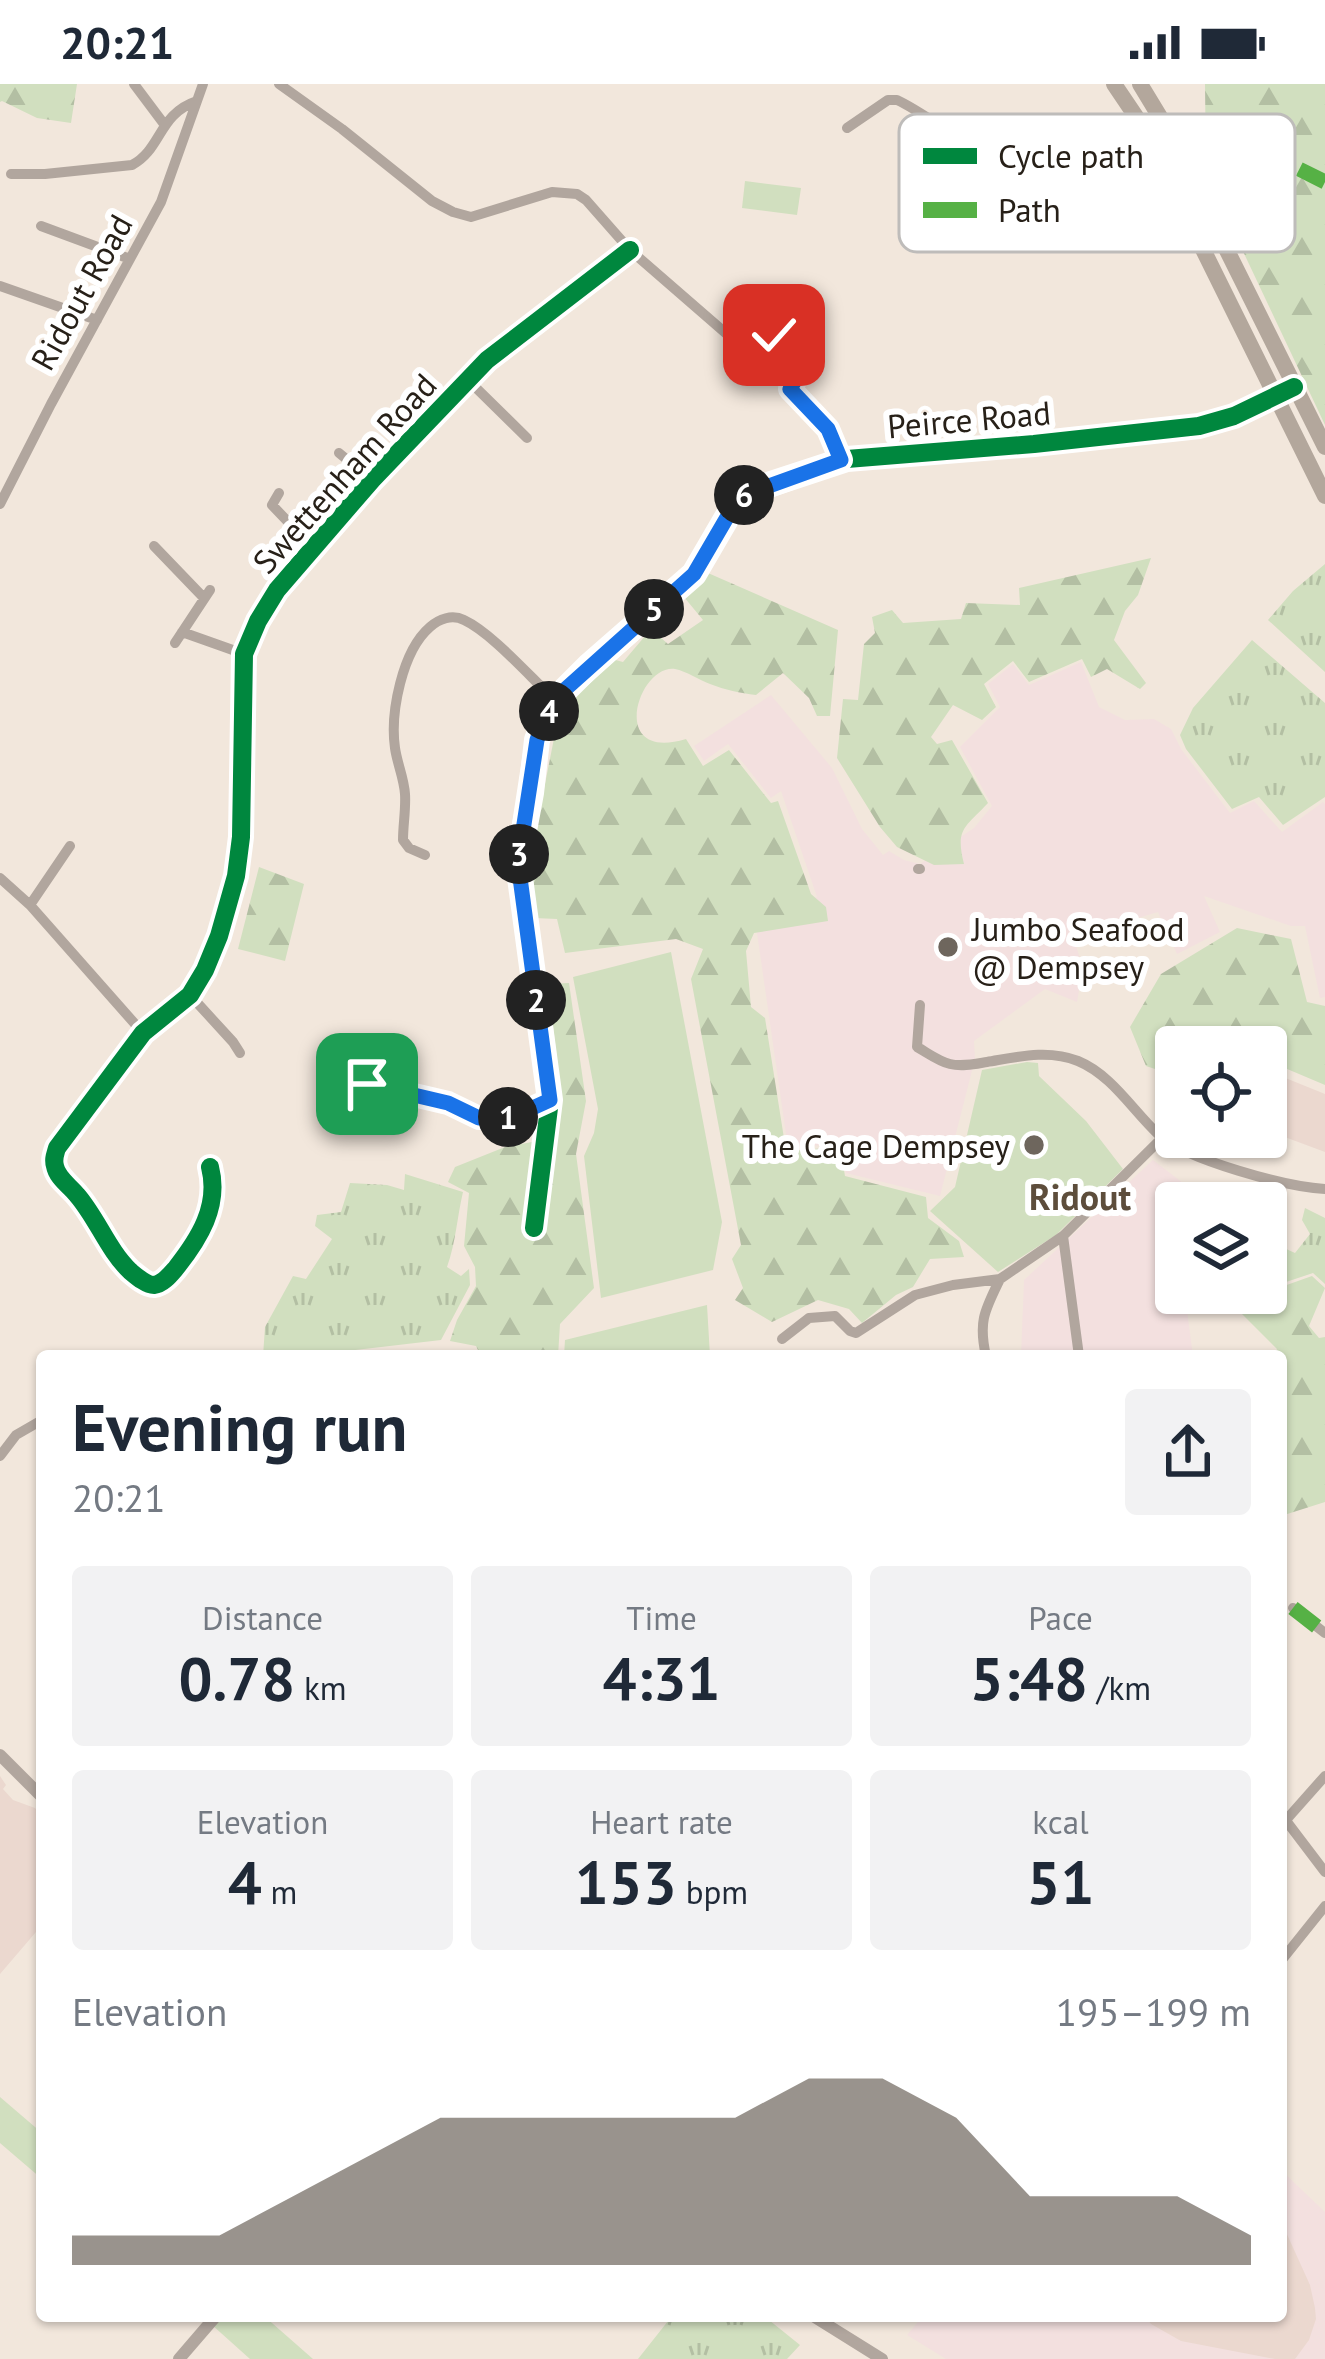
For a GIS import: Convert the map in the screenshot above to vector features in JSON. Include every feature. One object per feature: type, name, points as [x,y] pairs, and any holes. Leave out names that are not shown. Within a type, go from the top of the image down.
[{"type":"main road","points":[[1114,84],[1134,114]]},
{"type":"main road","points":[[1140,84],[1158,114]]},
{"type":"main road","points":[[1227,252],[1325,448]]},
{"type":"main road","points":[[1205,253],[1325,496]]},
{"type":"street","points":[[134,84],[164,124]]},
{"type":"street","name":"Ridout Road","points":[[0,504],[161,202],[203,84]]},
{"type":"street","points":[[279,84],[453,212],[471,217],[539,195],[578,194],[630,250],[790,389],[828,429],[841,460]]},
{"type":"street","name":"Ridout Road","points":[[11,174],[132,165],[142,159],[174,113],[197,100]]},
{"type":"street","points":[[847,128],[888,100],[897,100],[919,114]]},
{"type":"street","points":[[41,226],[130,260]]},
{"type":"street","name":"Swettenham Road","points":[[210,1167],[213,1188],[208,1217],[170,1275],[154,1285],[124,1264],[54,1164],[57,1148],[143,1033],[190,995],[219,936],[240,854],[244,654],[265,608],[372,480],[487,360],[630,250]]},
{"type":"street","points":[[0,286],[97,320]]},
{"type":"street","points":[[774,335],[800,359],[802,369],[790,389]]},
{"type":"street","points":[[468,380],[527,438]]},
{"type":"street","name":"Peirce Road","points":[[534,1228],[550,1100],[518,875],[537,740],[555,700],[694,574],[744,495],[841,460],[1199,426],[1234,416],[1294,387]]},
{"type":"street","name":"Swettenham Road","points":[[339,453],[372,480]]},
{"type":"street","name":"Swettenham Road","points":[[279,493],[272,505],[313,548]]},
{"type":"street","points":[[154,546],[207,594],[179,637],[244,654]]},
{"type":"street","points":[[425,855],[403,840],[405,790],[394,745],[401,677],[410,650],[424,632],[438,620],[463,619],[555,700]]},
{"type":"street","points":[[30,905],[70,846]]},
{"type":"street","points":[[0,878],[30,905],[143,1033]]},
{"type":"street","points":[[190,995],[240,1053]]},
{"type":"street","points":[[920,1005],[917,1047],[952,1064],[1030,1054],[1077,1061],[1102,1077],[1155,1131]]},
{"type":"street","points":[[367,1084],[448,1103],[479,1118],[515,1116],[550,1100]]},
{"type":"street","points":[[782,1340],[809,1318],[835,1316],[856,1333],[915,1295],[1000,1279],[1063,1236],[1155,1145]]},
{"type":"street","points":[[1208,1158],[1241,1172],[1325,1189]]},
{"type":"street","points":[[1063,1236],[1078,1350]]},
{"type":"street","points":[[985,1350],[982,1317],[1000,1279]]},
{"type":"street","points":[[0,1456],[16,1435],[36,1423]]},
{"type":"street","points":[[1293,1608],[1325,1633]]},
{"type":"street","points":[[0,1755],[36,1791]]},
{"type":"street","points":[[1287,1813],[1325,1776]]},
{"type":"street","points":[[1287,1822],[1325,1872]]},
{"type":"street","points":[[1287,1954],[1325,1906]]},
{"type":"street","points":[[179,2359],[211,2322]]},
{"type":"street","points":[[823,2322],[882,2359]]},
{"type":"shaded area","points":[[1081,662],[1099,707],[1125,720],[1154,719],[1171,729],[1230,813],[1254,801],[1282,832],[1325,804],[1325,997],[1320,998],[1305,926],[1291,926],[1204,896],[1220,932],[1177,954],[1158,912],[1073,937],[1083,967],[1077,1002],[1045,989],[974,1041],[975,1059],[940,1196],[846,1173],[843,1143],[788,1148],[755,919],[817,897],[781,791],[771,798],[728,744],[704,761],[694,746],[771,695],[832,768],[862,829],[883,855],[889,851],[920,864],[974,828],[992,806],[960,747],[1000,707],[988,684],[1013,664],[1029,685]]},
{"type":"shaded area","points":[[1287,1079],[1325,1094],[1325,1152],[1287,1138]]},
{"type":"shaded area","points":[[1153,1160],[1182,1182],[1155,1182],[1155,1314],[1187,1314],[1192,1350],[1021,1350],[1024,1280]]},
{"type":"shaded area","points":[[0,1776],[13,1800],[36,1809],[36,1932],[0,1974]]},
{"type":"shaded area","points":[[1287,2176],[1325,2212],[1325,2359],[946,2359],[907,2335],[918,2322],[1287,2322]]},
{"type":"shaded area","points":[[1287,2234],[1310,2285],[1316,2319],[1295,2359],[1181,2341],[1151,2324],[1287,2322]]},
{"type":"green space","points":[[0,84],[77,84],[71,123],[37,118],[0,102]]},
{"type":"green space","points":[[1205,84],[1325,84],[1325,425],[1243,252],[1295,252],[1295,114],[1205,114]]},
{"type":"green space","points":[[745,181],[801,188],[797,215],[742,208]]},
{"type":"green space","points":[[1151,558],[1114,640],[1146,683],[1140,689],[1107,669],[1091,677],[1082,659],[1029,682],[1013,661],[984,684],[996,707],[982,720],[953,705],[931,737],[937,744],[952,740],[988,803],[962,835],[964,864],[934,865],[897,847],[837,758],[843,699],[858,700],[864,644],[875,633],[872,617],[892,610],[903,623],[961,619],[966,603],[1020,605],[1019,588]]},
{"type":"green space","points":[[1325,564],[1325,672],[1268,620]]},
{"type":"green space","points":[[708,573],[838,630],[830,716],[817,716],[809,698],[783,673],[756,695],[721,688],[675,669],[650,681],[637,711],[638,726],[646,737],[661,743],[686,739],[703,766],[729,750],[771,803],[778,801],[811,894],[826,907],[828,921],[754,933],[746,951],[751,1007],[765,1018],[786,1151],[840,1147],[845,1176],[926,1197],[928,1218],[959,1241],[964,1257],[930,1259],[913,1287],[862,1323],[849,1309],[818,1300],[772,1322],[735,1300],[743,1288],[732,1259],[741,1245],[691,979],[703,949],[676,939],[565,953],[557,919],[534,918],[528,870],[560,708],[608,658],[623,662],[651,629],[668,644],[703,620],[684,597]]},
{"type":"green space","points":[[1252,640],[1325,703],[1325,797],[1283,825],[1259,797],[1232,809],[1180,735],[1193,708]]},
{"type":"green space","points":[[259,867],[304,884],[285,961],[238,949]]},
{"type":"green space","points":[[1237,928],[1291,939],[1307,1002],[1325,1006],[1325,1085],[1287,1069],[1287,1026],[1155,1026],[1155,1069],[1146,1066],[1130,1027],[1161,974]]},
{"type":"green space","points":[[671,952],[722,1222],[713,1270],[601,1298],[584,1156],[598,1109],[573,977]]},
{"type":"green space","points":[[569,983],[586,1101],[576,1154],[594,1288],[560,1324],[558,1350],[478,1350],[450,1341],[476,1286],[475,1267],[464,1246],[469,1193],[448,1182],[455,1167],[505,1147],[553,1138],[560,1084],[548,984]]},
{"type":"green space","name":"The Cage Dempsey","points":[[1038,1063],[1039,1076],[1086,1121],[1123,1169],[1056,1235],[998,1272],[930,1211],[955,1187],[982,1070]]},
{"type":"green space","points":[[405,1174],[463,1192],[447,1267],[461,1276],[469,1269],[470,1285],[441,1340],[355,1350],[263,1350],[265,1327],[293,1276],[306,1279],[332,1239],[315,1226],[317,1215],[341,1212],[350,1183],[404,1190]]},
{"type":"green space","points":[[1305,1208],[1325,1218],[1325,1284],[1313,1273],[1287,1282],[1287,1249],[1295,1253],[1310,1234],[1302,1220]]},
{"type":"green space","points":[[1312,1276],[1325,1288],[1309,1326],[1319,1338],[1325,1337],[1325,1502],[1287,1514],[1287,1350],[1277,1349],[1242,1314],[1287,1314],[1287,1285]]},
{"type":"green space","points":[[707,1305],[710,1350],[564,1350],[565,1340]]},
{"type":"green space","points":[[0,2097],[36,2128],[36,2174],[0,2143]]},
{"type":"green space","points":[[209,2322],[271,2322],[313,2359],[250,2359]]},
{"type":"green space","points":[[667,2322],[771,2322],[800,2345],[787,2359],[638,2359]]},
{"type":"marked path","points":[[1295,167],[1325,182]]},
{"type":"marked path","points":[[1293,1608],[1325,1633]]},
{"type":"cycle path","points":[[210,1167],[212,1195],[205,1221],[176,1268],[154,1285],[122,1263],[58,1174],[54,1159],[57,1148],[143,1033],[190,995],[219,936],[241,837],[244,654],[258,621],[277,590],[372,480],[487,360],[630,250]]},
{"type":"cycle path","points":[[534,1228],[550,1100],[518,863],[537,740],[555,700],[694,574],[736,502],[756,489],[847,459],[1199,426],[1234,416],[1294,387]]},
{"type":"place","name":"Jumbo Seafood @ Dempsey","points":[[948,947]]},
{"type":"place","name":"The Cage Dempsey","points":[[1034,1145]]},
{"type":"district","name":"Ridout","points":[[1080,1196]]},
{"type":"route","points":[[367,1084],[448,1103],[479,1118],[515,1116],[550,1100],[518,875],[539,733],[560,694],[694,574],[736,502],[756,489],[841,460],[828,429],[790,389],[802,369],[800,359],[774,335]]}]
